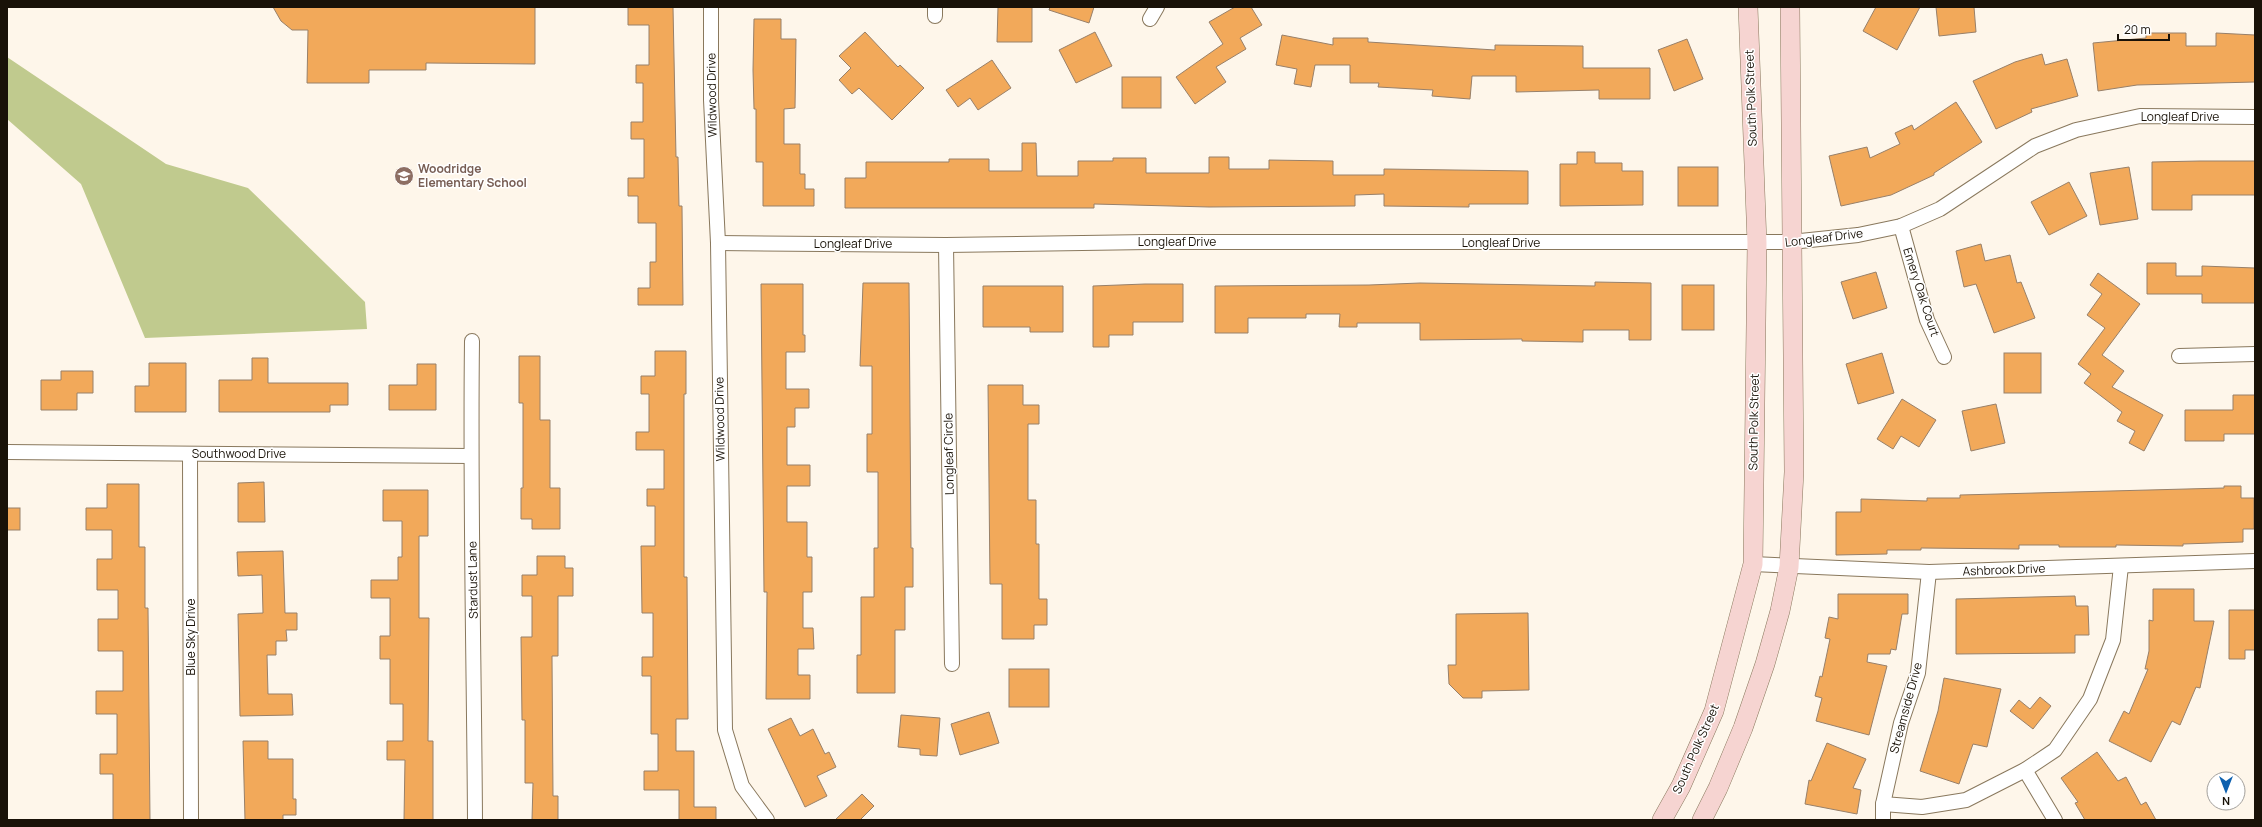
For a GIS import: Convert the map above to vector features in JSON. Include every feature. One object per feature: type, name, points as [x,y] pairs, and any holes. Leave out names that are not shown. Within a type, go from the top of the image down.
[{"type":"main road","name":"South Polk Street","points":[[1662,820],[1681,786],[1714,711],[1753,564],[1757,243],[1748,7]]},
{"type":"main road","points":[[1702,820],[1718,788],[1743,728],[1765,664],[1780,611],[1789,567],[1794,472],[1790,7]]},
{"type":"street","name":"Wildwood Drive","points":[[711,7],[711,100],[718,243],[725,730],[742,786],[767,820]]},
{"type":"street","name":"Longleaf Drive","points":[[718,243],[946,245],[1149,242],[1791,242],[1858,234],[1901,226],[1940,210],[2035,146],[2076,130],[2140,116],[2255,118]]},
{"type":"street","name":"Emery Oak Court","points":[[1901,226],[1928,320],[1944,357]]},
{"type":"street","name":"Longleaf Circle","points":[[946,245],[952,664]]},
{"type":"street","name":"Stardust Lane","points":[[472,341],[471,456],[474,606],[475,820]]},
{"type":"street","points":[[2179,356],[2255,354]]},
{"type":"street","name":"Southwood Drive","points":[[7,452],[471,456]]},
{"type":"street","name":"Blue Sky Drive","points":[[190,454],[191,820]]},
{"type":"street","name":"Ashbrook Drive","points":[[1753,564],[1789,567],[1929,572],[2255,561]]},
{"type":"street","points":[[1883,804],[1922,807],[1966,800],[2025,770],[2055,750],[2090,699],[2113,640],[2120,566]]},
{"type":"street","name":"Streamside Drive","points":[[1883,820],[1883,804],[1901,723],[1918,673],[1929,572]]},
{"type":"street","points":[[2025,770],[2055,820]]},
{"type":"green space","points":[[7,57],[166,164],[248,188],[365,302],[367,329],[145,338],[81,184],[7,119]]},
{"type":"building","points":[[273,7],[535,7],[535,64],[426,63],[426,70],[369,70],[369,83],[307,83],[308,30],[292,30],[281,21]]},
{"type":"building","points":[[628,7],[673,7],[676,157],[678,157],[679,206],[682,206],[683,305],[638,305],[638,288],[650,288],[650,262],[656,262],[656,223],[638,223],[638,196],[628,196],[628,178],[644,178],[644,139],[631,139],[631,122],[643,122],[643,83],[636,83],[636,65],[649,65],[649,25],[628,25]]},
{"type":"building","points":[[998,7],[1032,7],[1032,42],[997,42]]},
{"type":"building","points":[[1050,7],[1094,7],[1089,23],[1049,10]]},
{"type":"building","points":[[1235,7],[1251,7],[1262,25],[1240,38],[1246,49],[1216,67],[1226,82],[1195,104],[1176,77],[1223,44],[1209,22]]},
{"type":"building","points":[[1876,7],[1920,7],[1897,50],[1863,31]]},
{"type":"building","points":[[1936,7],[1974,7],[1976,32],[1939,36]]},
{"type":"building","points":[[754,19],[781,19],[781,39],[796,39],[795,108],[784,109],[784,144],[800,144],[800,174],[805,174],[805,189],[814,189],[814,206],[763,206],[763,162],[756,162],[756,109],[754,109],[753,70]]},
{"type":"building","points":[[865,32],[898,67],[900,65],[924,88],[892,120],[859,88],[852,94],[839,80],[851,68],[839,56]]},
{"type":"building","points":[[1095,32],[1112,66],[1076,83],[1059,50]]},
{"type":"building","points":[[2146,33],[2186,33],[2186,46],[2216,46],[2216,33],[2255,35],[2255,82],[2137,85],[2098,91],[2093,43],[2146,38]]},
{"type":"building","points":[[1282,35],[1333,45],[1333,38],[1368,38],[1368,42],[1495,50],[1495,45],[1583,46],[1583,68],[1650,68],[1650,99],[1599,99],[1599,90],[1516,92],[1516,76],[1472,76],[1470,99],[1432,96],[1433,90],[1378,87],[1379,83],[1350,83],[1350,65],[1315,65],[1311,87],[1294,84],[1297,69],[1276,65]]},
{"type":"building","points":[[1687,39],[1703,79],[1674,91],[1658,50]]},
{"type":"building","points":[[2042,54],[2045,65],[2067,59],[2078,96],[2031,109],[2032,112],[1996,129],[1973,81],[2015,62]]},
{"type":"building","points":[[992,60],[1011,88],[978,110],[970,98],[958,107],[946,90]]},
{"type":"building","points":[[1122,77],[1161,77],[1161,108],[1122,108]]},
{"type":"building","points":[[1956,102],[1982,142],[1934,173],[1934,175],[1891,195],[1841,206],[1829,156],[1867,147],[1870,158],[1900,144],[1895,133],[1912,125],[1914,130]]},
{"type":"building","points":[[1022,143],[1036,143],[1037,176],[1078,176],[1078,161],[1113,161],[1113,158],[1146,158],[1146,173],[1209,173],[1209,157],[1229,157],[1229,169],[1269,169],[1269,160],[1333,161],[1333,175],[1384,175],[1384,169],[1528,171],[1528,204],[1469,204],[1469,207],[1384,206],[1384,194],[1355,195],[1355,206],[1209,207],[1094,204],[1094,208],[845,208],[845,178],[866,178],[866,162],[949,162],[949,159],[989,159],[989,171],[1022,171]]},
{"type":"building","points":[[1577,152],[1595,152],[1595,163],[1622,163],[1622,171],[1643,171],[1643,205],[1560,206],[1560,164],[1577,164]]},
{"type":"building","points":[[2255,161],[2255,195],[2192,195],[2192,210],[2152,210],[2152,162]]},
{"type":"building","points":[[1678,167],[1718,167],[1718,206],[1678,206]]},
{"type":"building","points":[[2129,167],[2138,219],[2100,225],[2090,173]]},
{"type":"building","points":[[2069,182],[2087,216],[2049,235],[2031,202]]},
{"type":"building","points":[[1981,244],[1985,261],[2010,255],[2017,283],[2021,282],[2035,318],[1994,333],[1976,284],[1964,287],[1956,251]]},
{"type":"building","points":[[2147,263],[2176,263],[2176,276],[2202,276],[2202,266],[2255,268],[2255,303],[2202,303],[2202,294],[2147,294]]},
{"type":"building","points":[[1876,272],[1887,308],[1853,319],[1841,282]]},
{"type":"building","points":[[2098,273],[2140,304],[2102,355],[2124,371],[2112,387],[2163,415],[2144,451],[2129,443],[2135,431],[2117,421],[2122,412],[2084,383],[2091,374],[2078,364],[2105,328],[2087,315],[2102,294],[2090,285]]},
{"type":"building","points":[[1595,282],[1651,283],[1651,340],[1629,340],[1629,330],[1583,330],[1583,342],[1522,341],[1522,339],[1420,340],[1420,323],[1357,323],[1357,327],[1339,327],[1340,314],[1306,314],[1306,318],[1248,318],[1248,333],[1215,333],[1215,286],[1369,285],[1420,283],[1595,286]]},
{"type":"building","points":[[863,283],[909,283],[911,548],[913,548],[913,587],[905,587],[905,630],[895,630],[895,693],[857,693],[857,655],[861,655],[861,597],[874,597],[874,548],[878,548],[878,472],[867,472],[867,434],[872,434],[872,366],[860,366]]},
{"type":"building","points":[[761,284],[803,284],[803,335],[805,335],[805,352],[786,352],[786,389],[809,389],[809,408],[795,408],[795,427],[787,427],[787,465],[810,465],[810,486],[787,486],[787,522],[807,522],[807,557],[812,557],[812,592],[803,592],[803,628],[813,628],[814,649],[798,649],[798,675],[810,675],[810,699],[766,699],[767,592],[764,592]]},
{"type":"building","points":[[1183,284],[1183,322],[1133,322],[1133,335],[1109,335],[1109,347],[1093,347],[1093,286]]},
{"type":"building","points":[[1682,285],[1714,285],[1714,330],[1682,330]]},
{"type":"building","points":[[983,286],[1063,286],[1063,332],[1030,332],[1030,327],[983,327]]},
{"type":"building","points":[[655,351],[686,351],[686,394],[684,394],[684,577],[687,577],[688,719],[676,719],[676,751],[694,751],[694,807],[716,807],[716,820],[679,820],[679,790],[644,790],[644,771],[658,771],[658,734],[651,734],[651,676],[642,676],[642,657],[653,657],[653,613],[642,613],[641,546],[655,546],[655,506],[647,506],[647,489],[664,489],[664,450],[636,450],[636,432],[649,432],[649,394],[641,394],[641,376],[655,376]]},
{"type":"building","points":[[1882,353],[1894,393],[1858,404],[1846,364]]},
{"type":"building","points":[[2004,353],[2041,353],[2041,393],[2004,393]]},
{"type":"building","points":[[519,356],[540,356],[540,420],[550,420],[550,488],[560,488],[560,529],[532,529],[532,519],[521,519],[521,488],[523,488],[523,403],[519,403]]},
{"type":"building","points":[[252,358],[268,358],[268,383],[348,383],[348,405],[330,405],[330,412],[219,412],[219,380],[252,380]]},
{"type":"building","points":[[149,363],[186,363],[186,412],[135,412],[135,386],[149,386]]},
{"type":"building","points":[[417,364],[436,364],[436,410],[389,410],[389,385],[417,385]]},
{"type":"building","points":[[61,371],[93,371],[93,393],[77,393],[77,410],[41,410],[41,380],[61,380]]},
{"type":"building","points":[[988,385],[1023,385],[1023,405],[1039,405],[1039,424],[1028,424],[1028,500],[1036,500],[1036,544],[1039,544],[1039,599],[1047,599],[1047,625],[1034,625],[1034,639],[1002,639],[1002,584],[990,584]]},
{"type":"building","points":[[2233,395],[2255,395],[2255,434],[2224,434],[2224,441],[2185,441],[2185,410],[2233,410]]},
{"type":"building","points":[[1902,399],[1936,420],[1919,447],[1901,436],[1893,449],[1877,439]]},
{"type":"building","points":[[1996,404],[2005,443],[1971,451],[1962,411]]},
{"type":"building","points":[[264,482],[265,522],[238,522],[238,483]]},
{"type":"building","points":[[107,484],[139,484],[139,547],[145,547],[145,608],[148,608],[150,820],[113,820],[113,774],[100,774],[100,754],[117,754],[117,714],[96,714],[96,691],[123,691],[123,651],[98,651],[98,619],[118,619],[118,590],[97,590],[97,559],[112,559],[112,530],[86,530],[86,508],[107,508]]},
{"type":"building","points":[[2224,486],[2241,486],[2241,498],[2254,498],[2254,529],[2243,529],[2243,542],[2183,544],[2183,546],[2116,545],[2116,547],[2059,547],[2059,545],[2019,545],[2019,549],[1921,548],[1921,550],[1887,550],[1887,554],[1836,555],[1836,512],[1861,512],[1861,499],[1927,501],[1927,498],[1960,498],[1960,495],[2224,488]]},
{"type":"building","points":[[383,490],[428,490],[428,536],[419,536],[419,618],[429,618],[428,741],[433,741],[433,820],[404,820],[405,760],[387,760],[387,741],[403,741],[403,704],[390,704],[390,659],[380,659],[380,636],[390,636],[390,598],[371,598],[371,580],[398,580],[398,557],[402,557],[402,521],[383,521]]},
{"type":"building","points":[[7,508],[20,508],[20,530],[7,530]]},
{"type":"building","points":[[283,551],[285,613],[297,613],[297,630],[286,630],[287,641],[276,641],[276,655],[267,655],[268,694],[292,694],[293,715],[240,716],[238,614],[263,613],[262,575],[238,576],[237,552]]},
{"type":"building","points":[[537,556],[565,556],[565,568],[573,568],[573,596],[558,596],[558,656],[552,656],[553,796],[558,796],[558,820],[532,820],[533,783],[525,783],[525,720],[522,720],[521,637],[532,637],[532,596],[522,596],[522,575],[537,575]]},
{"type":"building","points":[[2153,589],[2194,589],[2194,621],[2214,621],[2200,688],[2196,687],[2180,725],[2172,721],[2151,762],[2109,741],[2124,711],[2129,714],[2148,669],[2145,669],[2149,651],[2149,620],[2153,621]]},
{"type":"building","points":[[1838,594],[1908,594],[1908,614],[1902,614],[1896,650],[1891,649],[1890,654],[1868,654],[1867,662],[1887,666],[1869,735],[1816,721],[1822,698],[1815,696],[1820,676],[1822,677],[1830,639],[1825,638],[1829,617],[1838,619]]},
{"type":"building","points":[[2075,596],[2076,606],[2088,606],[2089,635],[2075,635],[2075,653],[1956,654],[1956,599]]},
{"type":"building","points":[[2229,610],[2255,610],[2255,650],[2245,650],[2245,659],[2229,659]]},
{"type":"building","points":[[1528,613],[1529,690],[1482,691],[1482,698],[1463,698],[1449,684],[1448,665],[1456,665],[1456,614]]},
{"type":"building","points":[[1009,669],[1049,669],[1049,707],[1009,707]]},
{"type":"building","points":[[1944,678],[2001,689],[1987,747],[1973,744],[1959,784],[1920,771],[1938,711]]},
{"type":"building","points":[[2040,697],[2051,706],[2033,729],[2010,711],[2019,700],[2030,709]]},
{"type":"building","points":[[989,712],[999,743],[960,755],[951,724]]},
{"type":"building","points":[[901,715],[940,718],[937,756],[920,755],[920,749],[898,747]]},
{"type":"building","points":[[791,718],[800,736],[813,729],[825,754],[829,752],[836,767],[817,776],[827,796],[805,807],[768,729]]},
{"type":"building","points":[[243,741],[268,741],[268,759],[293,759],[293,799],[296,799],[296,815],[283,815],[283,820],[245,820]]},
{"type":"building","points":[[1827,743],[1866,759],[1853,788],[1861,790],[1857,814],[1805,804],[1809,780],[1811,781]]},
{"type":"building","points":[[2097,752],[2118,781],[2126,777],[2141,805],[2146,802],[2156,820],[2085,820],[2075,803],[2078,802],[2061,778]]},
{"type":"building","points":[[862,794],[874,806],[860,820],[835,820]]},
{"type":"place","name":"Woodridge Elementary School","points":[[404,176]]}]
